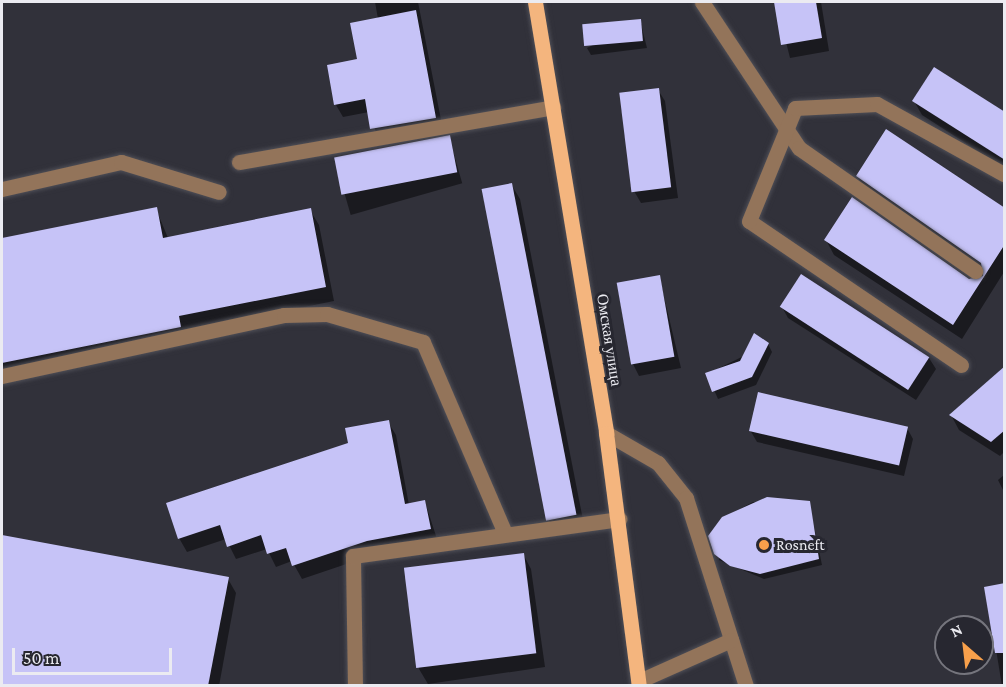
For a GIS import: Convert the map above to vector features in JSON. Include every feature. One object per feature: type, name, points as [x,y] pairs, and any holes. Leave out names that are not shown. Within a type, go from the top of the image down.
[{"type":"main road","name":"Омская улица","points":[[535,2],[606,433],[639,683]]},
{"type":"lane","points":[[702,2],[798,148],[975,271]]},
{"type":"lane","points":[[961,365],[749,221],[795,108],[877,104],[1005,174]]},
{"type":"lane","points":[[239,162],[553,107]]},
{"type":"lane","points":[[2,189],[121,162],[219,192]]},
{"type":"lane","points":[[2,376],[284,315],[327,314],[423,342],[506,533]]},
{"type":"lane","points":[[606,433],[658,463],[686,498],[746,686]]},
{"type":"lane","points":[[356,686],[353,556],[619,519]]},
{"type":"lane","points":[[639,683],[731,640]]},
{"type":"building","points":[[774,2],[816,2],[822,38],[781,45]]},
{"type":"building","points":[[416,10],[436,118],[370,129],[365,99],[334,105],[327,65],[357,59],[350,23]]},
{"type":"building","points":[[641,19],[643,41],[584,46],[582,24]]},
{"type":"building","points":[[934,67],[1005,112],[1005,160],[912,101]]},
{"type":"building","points":[[659,88],[671,187],[631,192],[619,93]]},
{"type":"building","points":[[886,129],[1005,208],[1005,244],[953,325],[824,240],[852,197],[969,279],[983,276],[981,263],[856,176]]},
{"type":"building","points":[[450,135],[457,172],[341,195],[334,158]]},
{"type":"building","points":[[512,183],[576,515],[546,521],[482,189]]},
{"type":"building","points":[[157,207],[163,238],[311,208],[326,287],[179,316],[181,327],[2,363],[2,238]]},
{"type":"building","points":[[801,274],[929,357],[908,390],[780,307]]},
{"type":"building","points":[[660,275],[674,357],[631,364],[617,283]]},
{"type":"building","points":[[754,333],[769,343],[752,377],[712,392],[705,373],[740,361]]},
{"type":"building","points":[[1005,366],[1005,430],[991,442],[949,415]]},
{"type":"building","points":[[758,392],[908,427],[899,466],[749,431]]},
{"type":"building","points":[[389,420],[405,504],[425,500],[431,529],[367,541],[292,566],[286,548],[267,554],[261,535],[227,547],[220,525],[178,539],[166,503],[348,443],[345,428]]},
{"type":"building","points":[[767,497],[810,501],[819,559],[760,574],[730,566],[714,554],[708,536],[722,517]]},
{"type":"building","points":[[2,535],[229,577],[208,686],[2,686]]},
{"type":"building","points":[[524,553],[536,653],[416,668],[404,568]]},
{"type":"building","points":[[1005,583],[1005,653],[995,653],[994,615],[989,615],[984,587]]},
{"type":"place","name":"Rosneft","points":[[764,545]]}]
